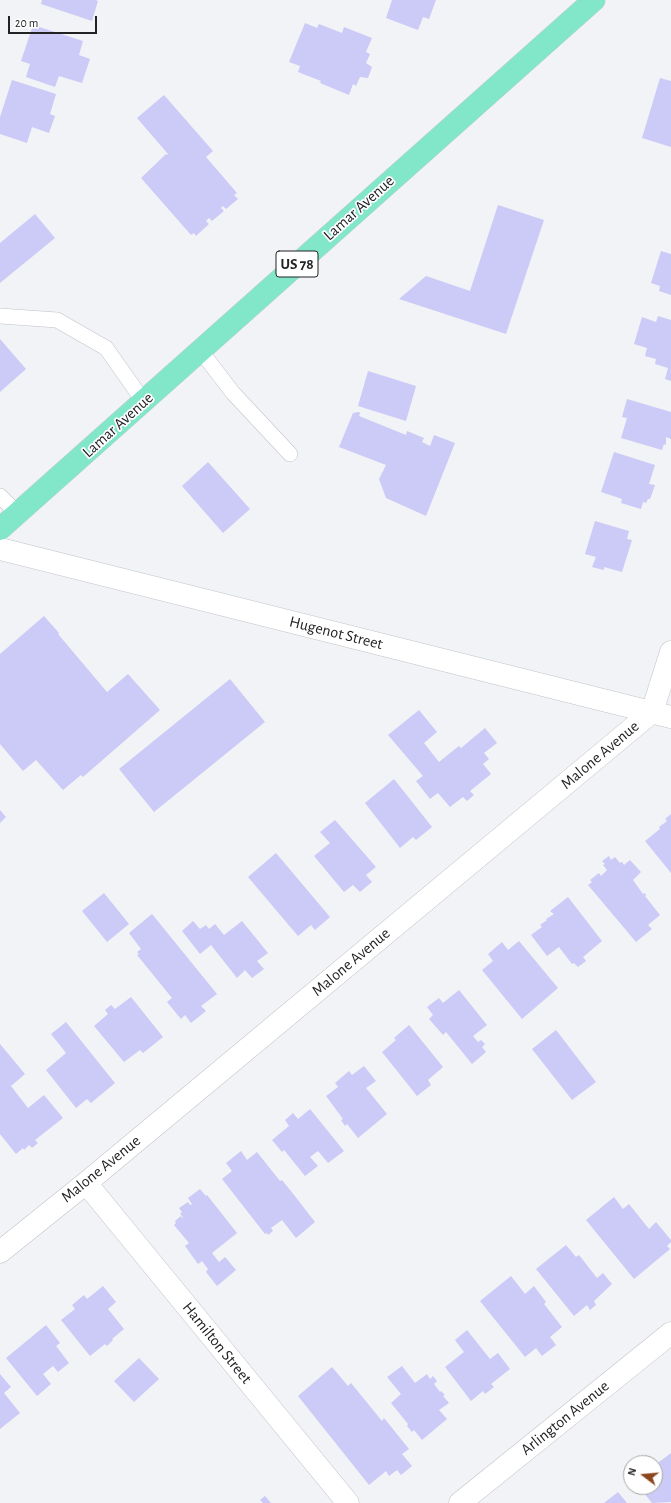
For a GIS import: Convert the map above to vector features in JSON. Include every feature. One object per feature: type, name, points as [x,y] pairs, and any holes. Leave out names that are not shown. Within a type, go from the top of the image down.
[{"type":"main road","name":"Lamar Avenue","points":[[0,529],[594,0]]},
{"type":"street","name":"Hugenot Street","points":[[0,548],[661,714]]},
{"type":"street","name":"Malone Avenue","points":[[0,1252],[661,714],[671,652]]},
{"type":"street","name":"Hamilton Street","points":[[86,1183],[348,1503]]},
{"type":"street","name":"Arlington Avenue","points":[[460,1503],[671,1332]]},
{"type":"lane","points":[[0,316],[57,320],[106,348],[144,402]]},
{"type":"lane","points":[[200,350],[233,393],[290,454]]},
{"type":"lane","points":[[0,496],[18,514]]},
{"type":"building","points":[[42,0],[98,1],[92,21],[41,4]]},
{"type":"building","points":[[392,0],[436,0],[429,19],[423,17],[418,30],[386,18]]},
{"type":"building","points":[[305,23],[317,28],[319,24],[342,33],[344,27],[372,38],[366,52],[370,54],[366,63],[372,67],[368,78],[360,77],[356,86],[353,84],[349,95],[320,83],[321,81],[298,72],[300,66],[289,62]]},
{"type":"building","points":[[33,25],[83,41],[79,55],[90,59],[82,83],[59,76],[55,87],[26,77],[30,64],[21,61]]},
{"type":"building","points":[[660,78],[671,81],[671,147],[642,138]]},
{"type":"building","points":[[12,80],[56,94],[50,114],[55,116],[49,133],[32,127],[27,143],[0,134],[0,117]]},
{"type":"building","points":[[164,95],[213,151],[206,157],[237,193],[234,195],[238,199],[226,209],[223,206],[221,208],[224,211],[212,221],[209,218],[206,221],[209,224],[196,236],[194,233],[191,235],[141,178],[166,154],[168,154],[137,118]]},
{"type":"building","points":[[498,205],[544,220],[506,334],[399,299],[426,276],[470,291]]},
{"type":"building","points":[[35,214],[55,238],[0,283],[0,243]]},
{"type":"building","points":[[661,251],[671,254],[671,295],[659,291],[660,286],[651,283]]},
{"type":"building","points":[[658,316],[671,320],[671,381],[665,379],[668,368],[655,364],[656,359],[645,356],[647,348],[634,344],[642,317],[656,322]]},
{"type":"building","points":[[0,339],[26,369],[0,392]]},
{"type":"building","points":[[368,371],[416,386],[406,421],[358,406]]},
{"type":"building","points":[[627,399],[671,412],[671,439],[666,437],[666,445],[664,444],[662,450],[621,438],[627,418],[622,417]]},
{"type":"building","points":[[359,412],[359,416],[406,435],[407,431],[424,438],[422,442],[430,446],[434,435],[455,443],[426,516],[386,498],[379,479],[386,465],[339,447],[353,413]]},
{"type":"building","points":[[614,452],[655,465],[649,484],[655,485],[650,499],[648,499],[646,503],[643,502],[641,509],[621,503],[622,499],[601,492]]},
{"type":"building","points":[[208,462],[250,509],[223,533],[182,486]]},
{"type":"building","points":[[595,521],[629,531],[627,539],[632,540],[622,572],[604,567],[604,570],[592,567],[596,557],[585,554]]},
{"type":"building","points":[[44,616],[107,692],[128,674],[160,710],[83,777],[81,775],[63,790],[36,760],[23,771],[0,744],[0,654]]},
{"type":"building","points":[[230,679],[265,722],[154,812],[119,769]]},
{"type":"building","points":[[419,710],[437,732],[424,743],[439,762],[459,746],[461,748],[485,728],[497,743],[484,753],[489,759],[483,764],[491,774],[470,791],[474,795],[467,801],[463,797],[450,807],[438,793],[430,799],[416,781],[423,776],[388,735]]},
{"type":"building","points":[[394,779],[432,827],[416,840],[413,837],[400,848],[365,803]]},
{"type":"building","points":[[0,810],[6,817],[0,823]]},
{"type":"building","points":[[671,814],[671,873],[645,841],[660,829],[659,827],[667,821],[665,819]]},
{"type":"building","points":[[335,820],[376,867],[366,875],[372,882],[360,892],[353,885],[344,892],[314,856],[330,843],[320,832]]},
{"type":"building","points":[[276,853],[330,917],[315,930],[311,925],[298,936],[248,877]]},
{"type":"building","points":[[609,856],[611,860],[615,857],[624,865],[630,860],[641,872],[633,880],[643,894],[645,893],[645,896],[660,915],[648,925],[652,929],[636,942],[588,885],[592,882],[590,880],[599,873],[601,876],[607,870],[602,861]]},
{"type":"building","points":[[104,893],[129,924],[107,942],[82,911]]},
{"type":"building","points":[[568,897],[602,941],[583,957],[586,961],[578,967],[574,963],[572,964],[559,947],[547,956],[531,935],[542,927],[540,925],[547,920],[546,919],[554,914],[550,911]]},
{"type":"building","points":[[152,914],[217,994],[201,1006],[206,1011],[191,1023],[185,1015],[181,1019],[167,1002],[172,998],[137,955],[139,954],[137,952],[141,949],[129,933]]},
{"type":"building","points":[[193,921],[200,929],[206,925],[209,929],[215,924],[224,935],[242,921],[268,953],[257,961],[264,969],[252,978],[245,970],[237,978],[211,945],[200,954],[182,931]]},
{"type":"building","points":[[519,941],[558,988],[522,1019],[482,970],[493,961],[488,954],[502,942],[508,950]]},
{"type":"building","points":[[459,990],[487,1025],[473,1036],[478,1042],[481,1040],[485,1044],[482,1047],[486,1052],[472,1064],[446,1032],[443,1035],[429,1019],[433,1015],[427,1007],[439,998],[443,1003]]},
{"type":"building","points":[[131,997],[163,1037],[143,1053],[140,1050],[124,1062],[94,1026],[108,1014],[105,1010],[111,1005],[115,1009]]},
{"type":"building","points":[[66,1022],[115,1083],[91,1103],[87,1099],[76,1108],[46,1070],[66,1053],[51,1034]]},
{"type":"building","points":[[409,1025],[443,1067],[428,1080],[431,1085],[417,1096],[382,1052],[396,1040],[394,1038]]},
{"type":"building","points":[[556,1030],[596,1082],[572,1100],[532,1049]]},
{"type":"building","points":[[0,1044],[25,1074],[11,1086],[28,1108],[44,1095],[63,1118],[35,1140],[38,1143],[32,1148],[29,1145],[24,1150],[23,1148],[16,1154],[0,1134]]},
{"type":"building","points":[[364,1066],[376,1081],[366,1088],[387,1114],[358,1138],[347,1124],[345,1126],[341,1120],[343,1119],[326,1096],[338,1087],[335,1083],[349,1071],[352,1075]]},
{"type":"building","points":[[310,1109],[344,1151],[328,1163],[318,1151],[310,1157],[318,1166],[305,1176],[284,1150],[282,1152],[272,1140],[289,1126],[285,1120],[293,1113],[298,1119]]},
{"type":"building","points":[[241,1151],[247,1160],[257,1152],[280,1181],[282,1180],[315,1222],[296,1238],[282,1220],[271,1228],[273,1231],[268,1235],[267,1233],[265,1234],[222,1179],[232,1171],[226,1163]]},
{"type":"building","points":[[200,1189],[206,1196],[207,1195],[237,1233],[212,1253],[219,1262],[225,1257],[236,1270],[217,1286],[206,1272],[208,1269],[202,1261],[198,1264],[185,1246],[189,1243],[174,1225],[176,1223],[175,1221],[181,1216],[182,1218],[183,1217],[180,1214],[182,1212],[179,1208],[188,1202],[190,1205],[192,1204],[188,1198]]},
{"type":"building","points":[[614,1197],[623,1209],[629,1204],[649,1229],[656,1222],[671,1240],[667,1246],[670,1249],[634,1279],[586,1220]]},
{"type":"building","points":[[566,1245],[576,1257],[579,1255],[597,1278],[603,1273],[612,1284],[594,1301],[596,1305],[590,1310],[587,1305],[574,1316],[536,1269]]},
{"type":"building","points":[[511,1276],[525,1294],[534,1286],[546,1302],[544,1304],[562,1327],[550,1337],[556,1345],[542,1356],[536,1348],[525,1357],[480,1301]]},
{"type":"building","points":[[103,1286],[116,1302],[108,1309],[124,1329],[112,1339],[113,1340],[107,1346],[105,1344],[90,1356],[61,1320],[75,1309],[72,1305],[84,1295],[87,1299]]},
{"type":"building","points":[[46,1325],[60,1343],[56,1346],[69,1363],[58,1372],[53,1366],[43,1374],[51,1384],[37,1396],[6,1358]]},
{"type":"building","points":[[467,1330],[490,1359],[498,1353],[510,1369],[491,1384],[494,1387],[485,1394],[483,1391],[471,1401],[445,1367],[464,1352],[455,1340]]},
{"type":"building","points":[[139,1358],[159,1379],[134,1402],[114,1381]]},
{"type":"building","points":[[402,1366],[415,1383],[427,1374],[430,1379],[433,1376],[437,1381],[434,1384],[440,1392],[441,1391],[445,1395],[443,1396],[449,1403],[439,1410],[447,1419],[422,1440],[414,1430],[412,1432],[407,1426],[408,1424],[391,1403],[401,1394],[387,1377]]},
{"type":"building","points":[[332,1367],[348,1386],[351,1383],[382,1421],[384,1418],[409,1449],[402,1454],[412,1466],[401,1475],[397,1470],[389,1476],[386,1471],[369,1485],[298,1396]]},
{"type":"building","points":[[0,1374],[11,1387],[4,1393],[20,1413],[0,1429]]},
{"type":"building","points":[[671,1453],[671,1502],[652,1503],[646,1495],[663,1495],[663,1459]]},
{"type":"building","points":[[618,1492],[627,1503],[604,1503]]},
{"type":"building","points":[[265,1496],[271,1503],[263,1503],[260,1500]]}]
